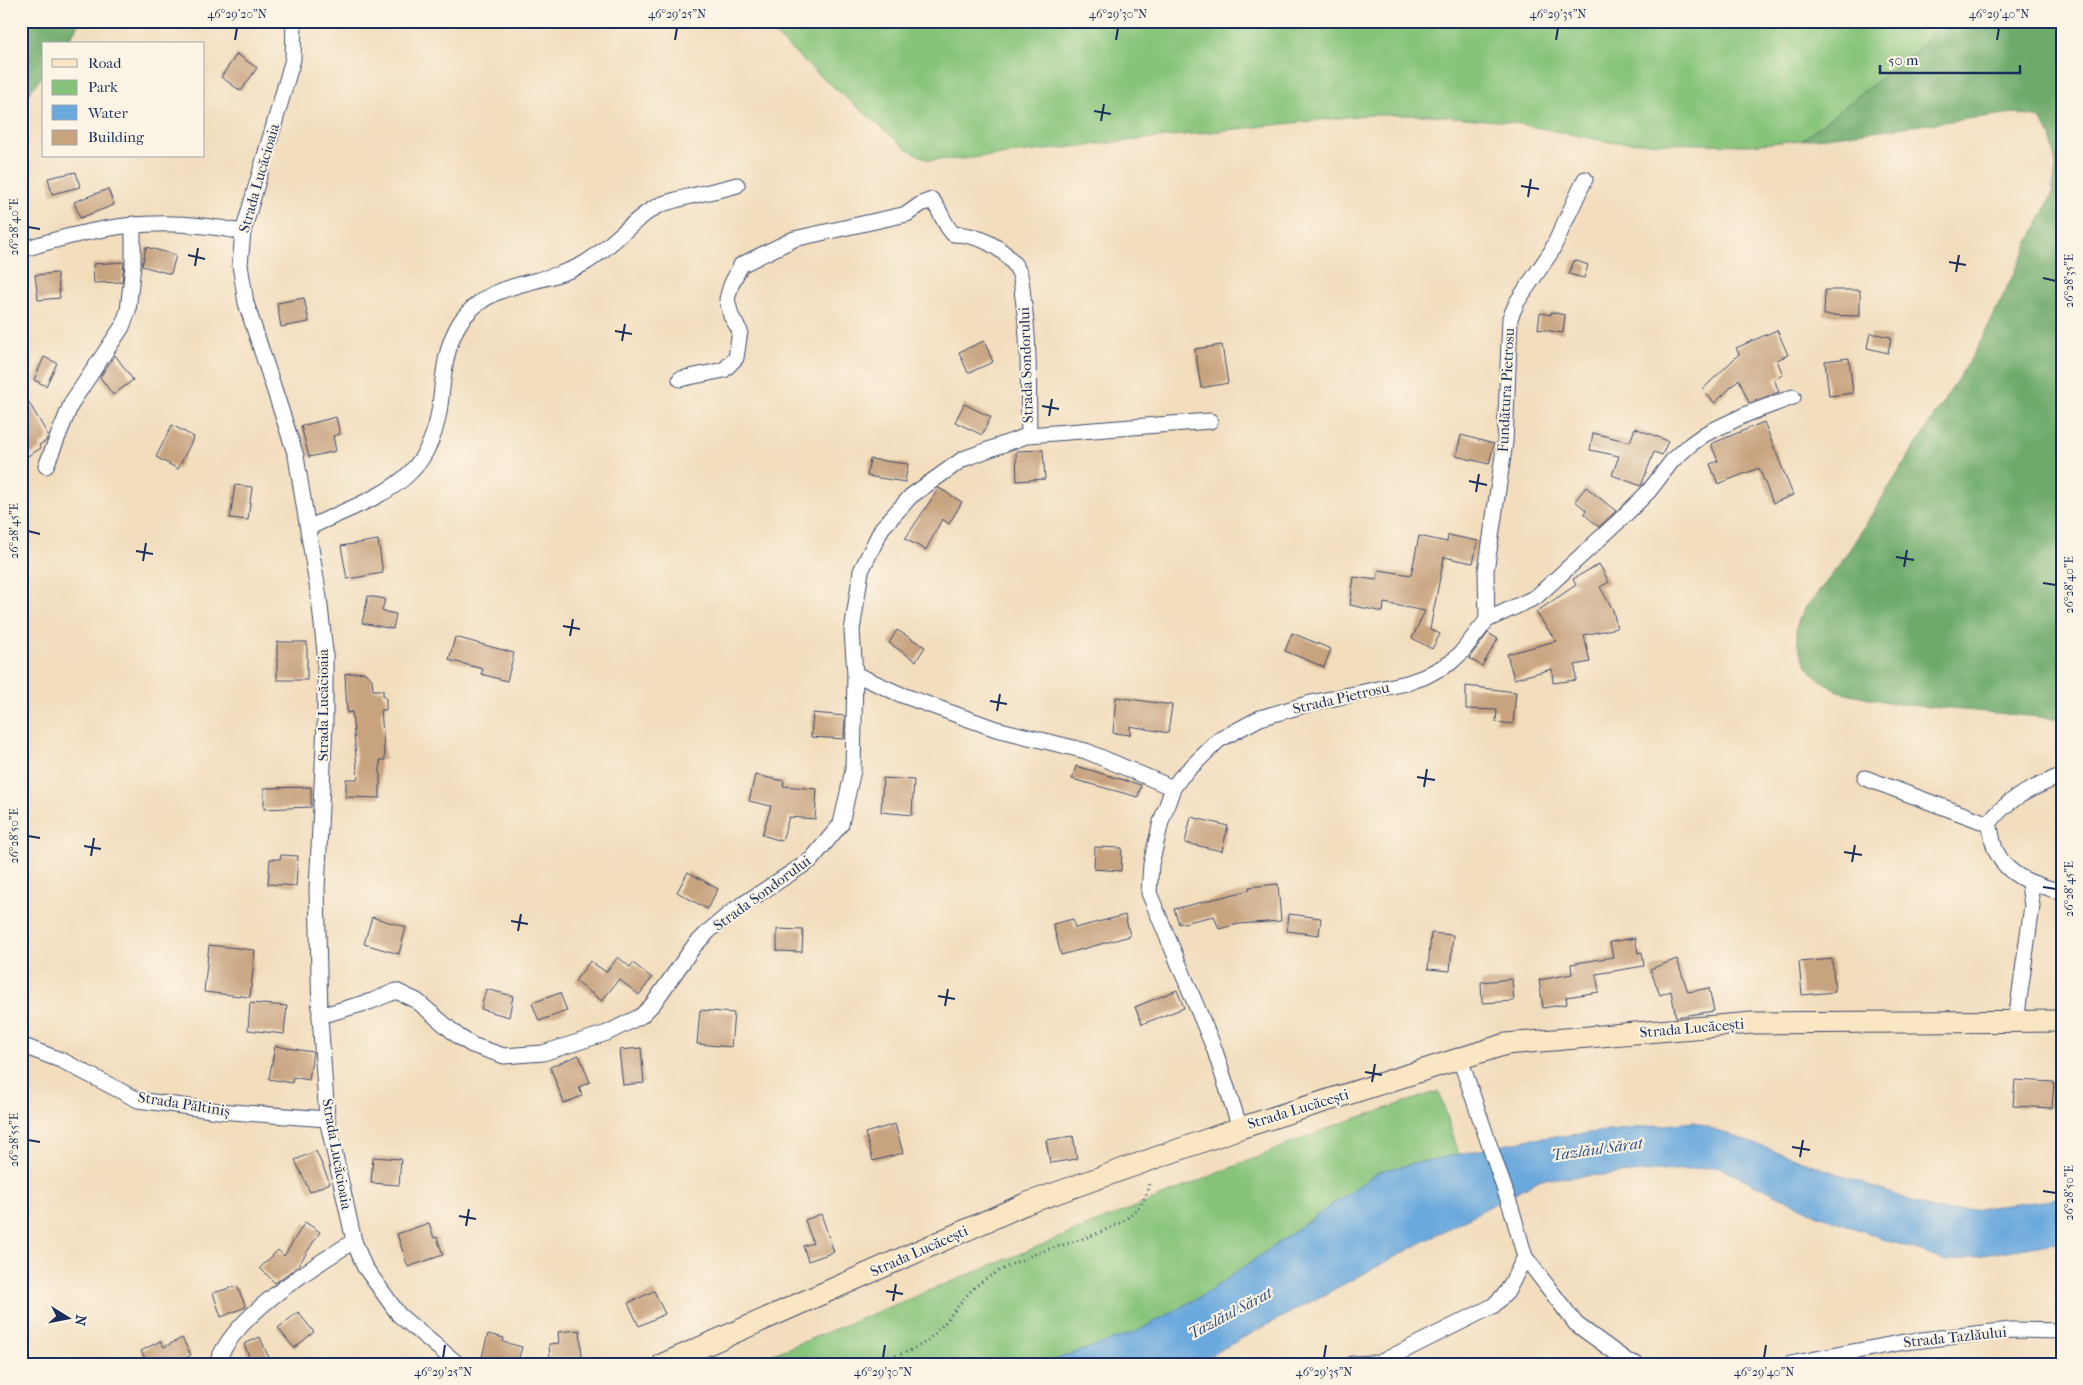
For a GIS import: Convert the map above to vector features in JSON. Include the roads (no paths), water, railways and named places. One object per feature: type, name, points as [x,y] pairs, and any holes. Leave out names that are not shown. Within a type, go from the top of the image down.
[{"type":"main road","name":"Strada Lucăcești","points":[[663,1364],[1025,1204],[1150,1158],[1240,1128],[1506,1044],[1752,1023],[2062,1021]]},
{"type":"street","name":"Strada Lucăcioaia","points":[[294,21],[295,45],[290,75],[243,232],[240,265],[246,303],[296,456],[325,652],[325,724],[317,889],[320,1016],[327,1119],[354,1241],[364,1266],[399,1315],[458,1364]]},
{"type":"street","name":"Fundătura Pietrosu","points":[[1488,620],[1486,571],[1505,442],[1510,318],[1517,302],[1551,252],[1585,179]]},
{"type":"street","points":[[308,528],[396,485],[420,464],[434,439],[438,422],[446,355],[452,336],[472,307],[505,288],[546,278],[586,263],[660,206],[737,185]]},
{"type":"street","name":"Strada Sondorului","points":[[680,379],[724,370],[736,358],[740,331],[731,316],[727,299],[730,285],[741,265],[794,239],[907,214],[921,204],[932,200],[939,209],[942,222],[953,234],[965,234],[984,240],[1010,260],[1019,273],[1027,324],[1028,435]]},
{"type":"street","points":[[21,250],[89,231],[133,224],[185,223],[243,232]]},
{"type":"street","points":[[46,466],[66,415],[80,387],[122,327],[128,311],[134,265],[133,224]]},
{"type":"street","name":"Strada Pietrosu","points":[[1240,1128],[1214,1048],[1149,893],[1155,846],[1173,788],[1206,751],[1219,740],[1260,718],[1302,706],[1424,678],[1450,663],[1461,653],[1488,620],[1536,597],[1621,519],[1649,491],[1672,461],[1692,444],[1706,434],[1747,414],[1793,397]]},
{"type":"street","name":"Strada Sondorului","points":[[320,1016],[372,1001],[396,991],[416,1001],[458,1036],[472,1045],[504,1056],[543,1053],[629,1024],[653,1004],[694,946],[710,930],[734,910],[811,860],[841,824],[854,770],[855,674],[852,631],[862,572],[882,528],[911,496],[963,460],[1028,435],[1210,421]]},
{"type":"street","points":[[855,674],[902,695],[996,729],[1086,751],[1173,788]]},
{"type":"street","points":[[2062,775],[2014,798],[1999,809],[1990,824],[1996,852],[2014,873],[2029,884],[2062,892]]},
{"type":"street","points":[[1865,778],[1990,824]]},
{"type":"street","points":[[2016,1021],[2032,906],[2029,884]]},
{"type":"street","name":"Strada Păltiniș","points":[[21,1045],[63,1062],[138,1100],[219,1111],[327,1119]]},
{"type":"street","points":[[1460,1059],[1512,1211],[1525,1257],[1576,1324],[1627,1360],[1636,1364]]},
{"type":"street","points":[[217,1364],[220,1354],[237,1329],[290,1283],[354,1241]]},
{"type":"street","points":[[1352,1364],[1379,1363],[1493,1306],[1507,1292],[1525,1257]]},
{"type":"street","name":"Strada Tazlăului","points":[[1790,1364],[1904,1342],[2011,1330],[2062,1331]]},
{"type":"water","name":"Tazlăul Sărat","points":[[1694,1122],[1943,1212],[2062,1199],[2062,1242],[1946,1261],[1816,1214],[1719,1167],[1541,1179],[1194,1364],[1043,1364],[1136,1332],[1207,1293],[1380,1171],[1532,1139]]}]
